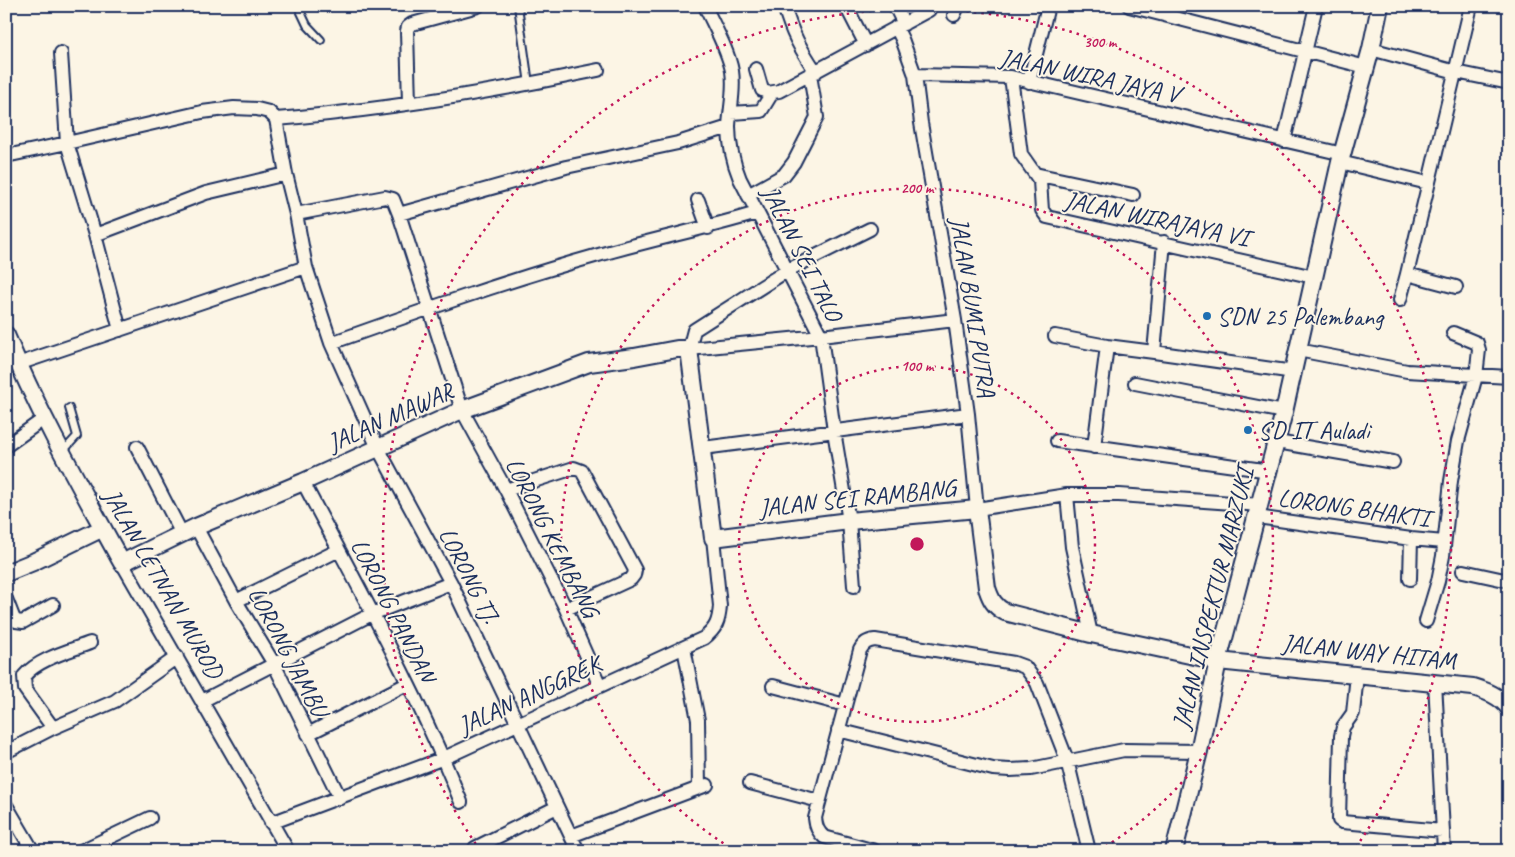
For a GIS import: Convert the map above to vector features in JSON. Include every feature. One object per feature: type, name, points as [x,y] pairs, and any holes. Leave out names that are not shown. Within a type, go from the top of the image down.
[{"type":"street","points":[[409,103],[408,26],[478,6]]},
{"type":"street","name":"JALAN SEI TALO","points":[[705,6],[732,70],[733,92],[729,127],[732,156],[740,179],[821,336],[849,521],[854,586]]},
{"type":"street","points":[[748,195],[784,175],[794,162],[817,117],[813,73],[794,36],[784,6]]},
{"type":"street","points":[[846,6],[866,45]]},
{"type":"street","name":"JALAN BUMI PUTRA","points":[[894,6],[902,39],[915,75],[921,123],[955,320],[968,414],[977,509]]},
{"type":"street","points":[[1029,82],[1048,6]]},
{"type":"street","points":[[1129,6],[1366,67]]},
{"type":"street","points":[[1284,141],[1316,6]]},
{"type":"street","name":"JALAN INSPEKTUR MARZUKI","points":[[1174,851],[1199,750],[1218,661],[1270,471],[1342,158],[1371,49],[1380,6]]},
{"type":"street","points":[[1400,300],[1471,6]]},
{"type":"street","points":[[756,69],[762,90],[768,93],[779,91],[929,10]]},
{"type":"street","points":[[1371,49],[1456,72],[1509,83]]},
{"type":"street","points":[[61,53],[68,143],[120,330]]},
{"type":"street","points":[[6,156],[210,111],[234,108],[256,109],[269,112],[276,118],[309,116],[409,103],[529,84],[598,70]]},
{"type":"street","name":"JALAN WIRA JAYA V","points":[[915,75],[1011,77],[1284,141],[1428,183]]},
{"type":"street","name":"JALAN WIRAJAYA VI","points":[[1011,77],[1021,154],[1040,182],[1042,210],[1047,217],[1314,277]]},
{"type":"street","points":[[731,113],[761,111],[772,93]]},
{"type":"street","name":"LORONG TJ.","points":[[276,118],[306,267],[331,343],[378,448],[450,583],[578,851]]},
{"type":"street","points":[[296,214],[388,197],[393,199],[399,214],[566,167],[678,143],[729,127]]},
{"type":"street","points":[[95,235],[206,193],[286,174]]},
{"type":"street","points":[[1035,174],[1133,195]]},
{"type":"street","points":[[698,200],[708,228]]},
{"type":"street","points":[[331,343],[428,309],[596,256],[708,228],[757,213]]},
{"type":"street","name":"LORONG KEMBANG","points":[[399,214],[462,410],[506,490],[566,609],[600,686]]},
{"type":"street","points":[[713,538],[690,349],[694,330],[788,270],[870,228]]},
{"type":"street","points":[[1154,352],[1164,242]]},
{"type":"street","points":[[18,364],[306,267]]},
{"type":"street","points":[[1407,274],[1456,287]]},
{"type":"street","points":[[690,349],[955,320]]},
{"type":"street","points":[[1426,621],[1443,556],[1450,482],[1458,441],[1476,376],[1480,350],[1477,343],[1453,333]]},
{"type":"street","name":"JALAN LETNAN MUROD","points":[[6,335],[18,364],[61,451],[122,563],[288,851]]},
{"type":"street","points":[[1055,336],[1107,346],[1294,372]]},
{"type":"street","points":[[1094,447],[1107,346]]},
{"type":"street","name":"JALAN MAWAR","points":[[122,563],[189,531],[304,482],[462,410],[589,363],[690,349]]},
{"type":"street","points":[[1298,350],[1407,371],[1509,378]]},
{"type":"street","points":[[1135,383],[1284,412]]},
{"type":"street","points":[[703,448],[968,414]]},
{"type":"street","points":[[6,446],[45,418]]},
{"type":"street","points":[[1057,441],[1270,471]]},
{"type":"street","points":[[1277,442],[1393,462]]},
{"type":"street","name":"LORONG JAMBU","points":[[137,447],[189,531],[236,601],[274,664],[340,798]]},
{"type":"street","points":[[506,490],[574,468],[580,469],[635,570],[634,576],[631,579],[566,609]]},
{"type":"street","name":"LORONG PANDAN","points":[[304,482],[444,758],[461,802]]},
{"type":"street","points":[[1067,495],[1072,547],[1092,634]]},
{"type":"street","name":"LORONG BHAKTI","points":[[977,509],[1067,495],[1119,495],[1259,511],[1411,539],[1444,542]]},
{"type":"street","name":"JALAN SEI RAMBANG","points":[[713,538],[849,521],[977,509],[987,588],[996,607],[1005,612],[1092,634],[1218,661]]},
{"type":"street","points":[[8,569],[103,528]]},
{"type":"street","name":"JALAN ANGGREK","points":[[272,822],[444,758],[704,638],[716,627],[719,618],[720,606],[713,538]]},
{"type":"street","points":[[1410,580],[1411,539]]},
{"type":"street","points":[[236,601],[339,550]]},
{"type":"street","points":[[1463,570],[1509,581]]},
{"type":"street","points":[[202,701],[372,614],[450,583]]},
{"type":"street","points":[[6,599],[13,617],[16,621],[23,622],[53,605]]},
{"type":"street","points":[[876,851],[824,837],[815,826],[819,801],[860,650],[864,644],[875,640],[1014,662],[1025,667],[1037,682],[1067,760],[1089,851]]},
{"type":"street","points":[[53,728],[25,689],[24,676],[42,662],[90,643]]},
{"type":"street","points":[[571,836],[703,786],[698,720],[684,648]]},
{"type":"street","points":[[6,752],[53,728],[115,701],[177,657]]},
{"type":"street","name":"JALAN WAY HITAM","points":[[1218,661],[1473,687],[1488,692],[1508,705]]},
{"type":"street","points":[[1357,675],[1353,713],[1344,724],[1341,736],[1339,820],[1342,822],[1443,831]]},
{"type":"street","points":[[1435,682],[1444,851]]},
{"type":"street","points":[[308,734],[407,684]]},
{"type":"street","points":[[773,686],[845,705]]},
{"type":"street","points":[[838,730],[993,769],[1010,770],[1031,769],[1067,760],[1124,750],[1199,750]]},
{"type":"street","points":[[750,783],[819,801]]},
{"type":"street","points":[[6,805],[33,851]]},
{"type":"street","points":[[476,851],[475,848],[558,808]]},
{"type":"street","points":[[81,851],[150,818]]},
{"type":"lane","points":[[298,6],[306,25],[321,40]]},
{"type":"lane","points":[[518,6],[529,84]]},
{"type":"lane","points":[[61,451],[68,447],[77,436],[69,408]]},
{"type":"place","name":"SDN 25 Palembang","points":[[1207,316]]},
{"type":"place","name":"SD IT Auladi","points":[[1248,430]]}]
